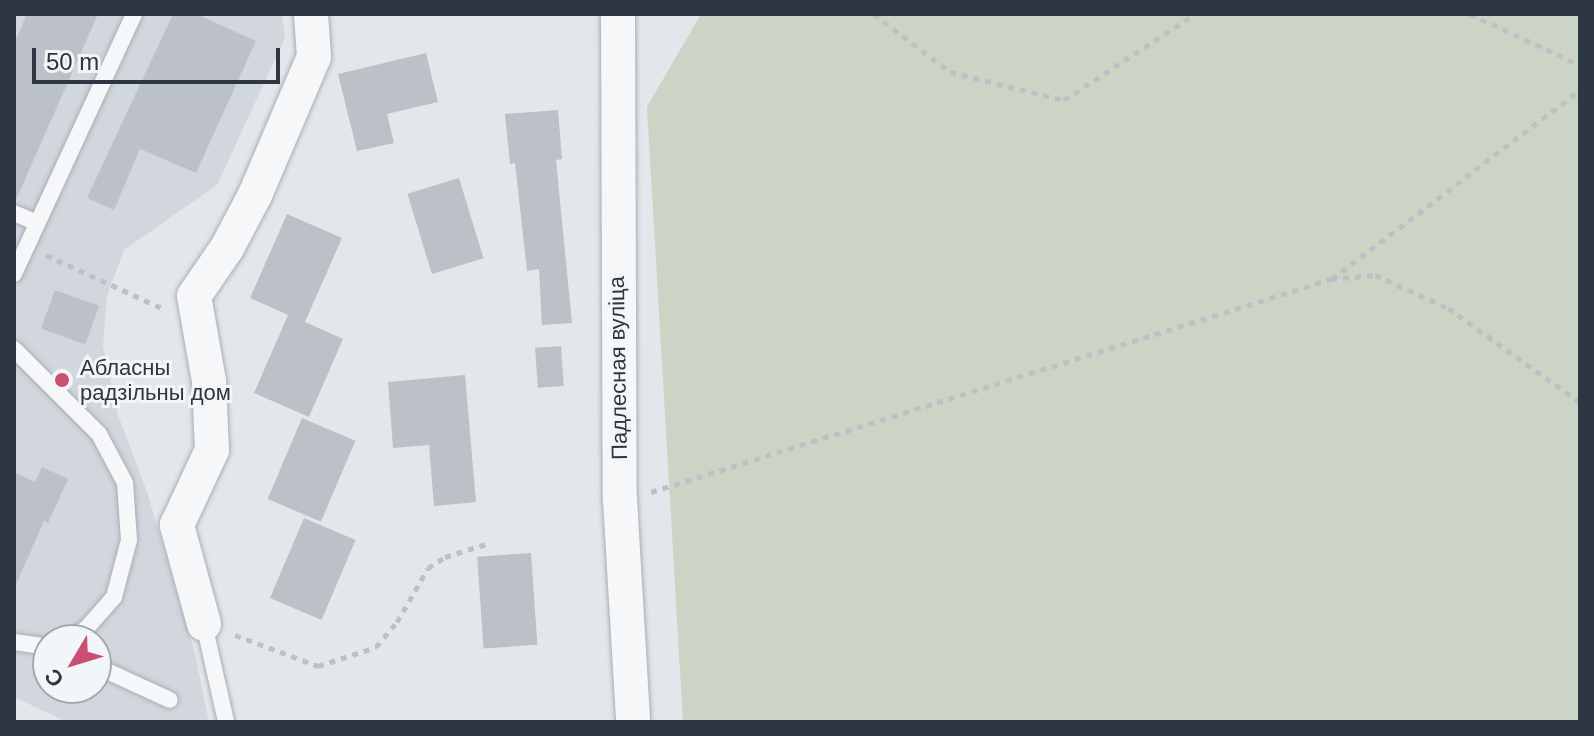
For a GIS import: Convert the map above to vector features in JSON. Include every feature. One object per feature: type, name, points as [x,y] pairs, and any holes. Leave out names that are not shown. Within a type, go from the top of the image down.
[{"type":"street","points":[[204,624],[177,525],[212,450],[209,381],[194,296],[227,248],[255,195],[314,57],[311,14]]},
{"type":"street","name":"Падлесная вуліца","points":[[618,14],[620,500],[633,722]]},
{"type":"lane","points":[[14,274],[134,14]]},
{"type":"lane","points":[[14,213],[37,223]]},
{"type":"lane","points":[[14,349],[99,434],[125,483],[129,540],[114,597],[90,624]]},
{"type":"lane","points":[[204,624],[226,722]]},
{"type":"lane","points":[[112,673],[170,700]]},
{"type":"path","points":[[874,14],[950,72],[1064,100],[1195,14]]},
{"type":"path","points":[[1470,14],[1580,65]]},
{"type":"path","points":[[1331,279],[1580,90]]},
{"type":"path","points":[[27,247],[200,326]]},
{"type":"path","points":[[620,500],[1331,279],[1375,275],[1448,308],[1580,402]]},
{"type":"path","points":[[204,624],[318,666],[376,647],[397,622],[428,568],[445,557],[486,544]]},
{"type":"shaded area","name":"Абласны радзільны дом","points":[[14,14],[282,14],[285,38],[217,185],[124,250],[107,296],[103,346],[118,415],[147,492],[195,654],[209,722],[67,722],[14,697]]},
{"type":"green space","points":[[701,14],[1580,14],[1580,722],[683,722],[647,107]]},
{"type":"building","points":[[27,14],[98,14],[15,202],[14,44]]},
{"type":"building","points":[[173,14],[196,14],[256,41],[196,173],[140,149],[114,210],[87,198]]},
{"type":"building","points":[[426,53],[438,102],[387,114],[394,143],[357,151],[338,74]]},
{"type":"building","points":[[558,110],[562,159],[556,160],[572,323],[542,325],[539,269],[527,271],[515,163],[510,164],[505,114]]},
{"type":"building","points":[[459,178],[484,258],[432,274],[407,194]]},
{"type":"building","points":[[287,214],[342,238],[305,322],[343,339],[309,417],[254,393],[288,315],[250,298]]},
{"type":"building","points":[[55,290],[99,306],[85,345],[41,329]]},
{"type":"building","points":[[561,346],[564,386],[538,388],[535,348]]},
{"type":"building","points":[[465,375],[476,502],[434,506],[429,445],[393,448],[388,382]]},
{"type":"building","points":[[302,418],[355,441],[321,522],[268,499]]},
{"type":"building","points":[[42,467],[68,479],[48,523],[44,521],[14,589],[14,472],[35,482]]},
{"type":"building","points":[[304,518],[356,540],[322,620],[270,598]]},
{"type":"building","points":[[531,553],[537,645],[484,649],[477,557]]},
{"type":"place","name":"Абласны радзільны дом","points":[[62,380]]}]
